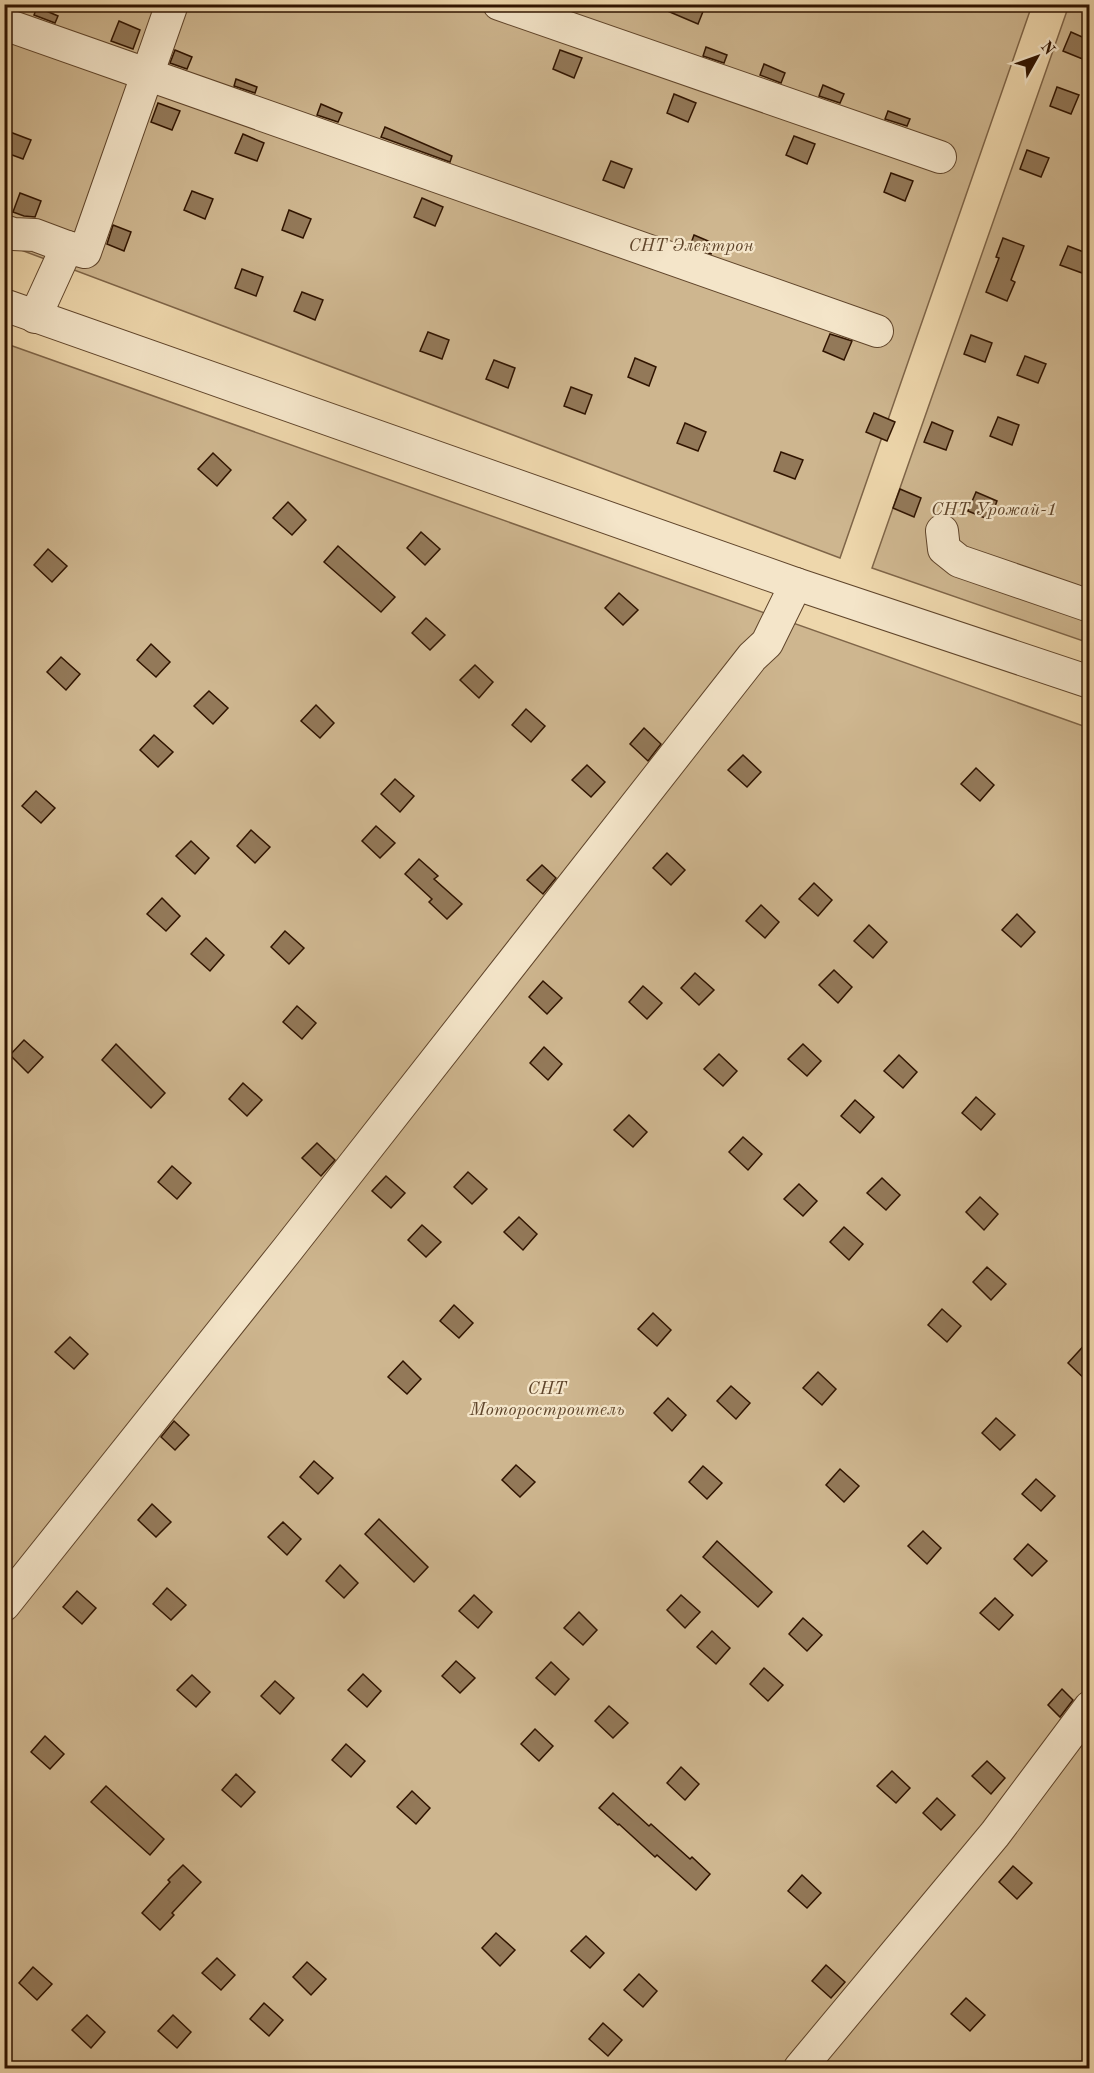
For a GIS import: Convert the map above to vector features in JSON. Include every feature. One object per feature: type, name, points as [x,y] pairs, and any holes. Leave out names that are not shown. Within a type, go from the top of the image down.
[{"type":"street","points":[[4,231],[36,236],[85,252],[172,4]]},
{"type":"street","points":[[499,4],[940,157]]},
{"type":"street","points":[[4,24],[877,331]]},
{"type":"street","points":[[35,317],[67,247]]},
{"type":"street","points":[[4,305],[796,584],[1089,682]]},
{"type":"street","points":[[942,531],[944,549],[959,561],[1089,606]]},
{"type":"street","points":[[4,1605],[287,1250],[644,793],[752,657],[767,643],[796,584]]},
{"type":"street","points":[[800,2068],[994,1834],[1089,1707]]},
{"type":"green space","name":"СНТ Электрон","points":[[4,5],[1032,5],[840,558],[5,244]]},
{"type":"green space","name":"СНТ Урожай-1","points":[[1069,5],[1089,5],[1089,643],[872,568]]},
{"type":"green space","name":"СНТ Моторостроитель","points":[[4,343],[1089,728],[1089,2068],[5,2068]]},
{"type":"building","points":[[651,4],[706,4],[698,24]]},
{"type":"building","points":[[37,7],[58,16],[55,23],[34,15]]},
{"type":"building","points":[[119,21],[140,30],[133,49],[111,41]]},
{"type":"building","points":[[1071,32],[1089,40],[1085,60],[1063,51]]},
{"type":"building","points":[[706,47],[727,55],[724,63],[703,56]]},
{"type":"building","points":[[175,50],[192,57],[187,69],[170,63]]},
{"type":"building","points":[[560,50],[582,58],[574,78],[553,69]]},
{"type":"building","points":[[764,64],[785,73],[781,83],[760,75]]},
{"type":"building","points":[[236,79],[257,87],[255,93],[234,86]]},
{"type":"building","points":[[823,85],[844,94],[840,103],[819,96]]},
{"type":"building","points":[[1057,87],[1079,95],[1071,114],[1050,106]]},
{"type":"building","points":[[674,94],[696,103],[688,122],[667,113]]},
{"type":"building","points":[[158,103],[180,111],[172,130],[151,122]]},
{"type":"building","points":[[321,104],[342,113],[338,122],[317,115]]},
{"type":"building","points":[[888,111],[910,119],[907,126],[885,119]]},
{"type":"building","points":[[385,127],[452,156],[450,162],[381,137]]},
{"type":"building","points":[[10,132],[31,140],[23,159],[4,152],[4,145]]},
{"type":"building","points":[[243,134],[264,143],[257,161],[235,153]]},
{"type":"building","points":[[794,136],[815,144],[807,164],[786,155]]},
{"type":"building","points":[[1027,150],[1049,158],[1041,177],[1020,169]]},
{"type":"building","points":[[611,161],[632,169],[624,188],[603,180]]},
{"type":"building","points":[[891,173],[913,181],[905,201],[884,192]]},
{"type":"building","points":[[192,191],[213,199],[205,219],[184,210]]},
{"type":"building","points":[[20,193],[41,201],[35,217],[13,212]]},
{"type":"building","points":[[422,198],[443,207],[435,226],[414,217]]},
{"type":"building","points":[[289,210],[311,219],[303,238],[282,230]]},
{"type":"building","points":[[113,225],[131,232],[124,251],[107,244]]},
{"type":"building","points":[[694,235],[715,244],[711,254],[690,246]]},
{"type":"building","points":[[1003,238],[1024,246],[1011,280],[1015,282],[1007,301],[986,292],[999,258],[996,257]]},
{"type":"building","points":[[1068,246],[1089,254],[1082,273],[1060,265]]},
{"type":"building","points":[[242,269],[263,277],[256,296],[235,288]]},
{"type":"building","points":[[302,292],[323,300],[315,320],[294,311]]},
{"type":"building","points":[[428,332],[449,340],[442,359],[420,351]]},
{"type":"building","points":[[830,334],[852,341],[844,360],[823,351]]},
{"type":"building","points":[[971,335],[992,343],[985,362],[964,354]]},
{"type":"building","points":[[1025,356],[1046,364],[1038,383],[1017,375]]},
{"type":"building","points":[[635,358],[656,367],[649,386],[628,377]]},
{"type":"building","points":[[494,360],[515,368],[508,388],[486,379]]},
{"type":"building","points":[[571,387],[592,395],[585,414],[564,406]]},
{"type":"building","points":[[874,413],[895,422],[887,441],[866,432]]},
{"type":"building","points":[[998,417],[1019,425],[1012,445],[990,436]]},
{"type":"building","points":[[932,422],[953,431],[946,450],[924,442]]},
{"type":"building","points":[[685,423],[706,432],[698,451],[677,443]]},
{"type":"building","points":[[781,452],[803,460],[795,479],[774,471]]},
{"type":"building","points":[[213,453],[231,470],[217,486],[198,469]]},
{"type":"building","points":[[900,489],[921,498],[914,517],[893,508]]},
{"type":"building","points":[[976,492],[997,501],[990,520],[968,511]]},
{"type":"building","points":[[288,502],[306,520],[292,535],[273,518]]},
{"type":"building","points":[[421,532],[440,549],[425,565],[407,548]]},
{"type":"building","points":[[338,546],[395,597],[381,612],[324,562]]},
{"type":"building","points":[[48,549],[67,566],[52,582],[34,565]]},
{"type":"building","points":[[619,593],[638,610],[623,625],[605,608]]},
{"type":"building","points":[[426,618],[445,635],[430,650],[412,633]]},
{"type":"building","points":[[151,644],[170,662],[156,677],[137,660]]},
{"type":"building","points":[[61,657],[80,674],[66,690],[47,672]]},
{"type":"building","points":[[475,665],[493,682],[479,698],[460,680]]},
{"type":"building","points":[[209,691],[228,708],[213,724],[194,706]]},
{"type":"building","points":[[316,705],[334,723],[320,738],[301,721]]},
{"type":"building","points":[[526,709],[545,726],[531,742],[512,725]]},
{"type":"building","points":[[644,728],[661,744],[648,761],[630,744]]},
{"type":"building","points":[[154,735],[173,752],[158,767],[140,750]]},
{"type":"building","points":[[743,755],[761,772],[747,787],[728,770]]},
{"type":"building","points":[[587,765],[605,782],[591,797],[572,780]]},
{"type":"building","points":[[976,768],[994,785],[980,801],[961,784]]},
{"type":"building","points":[[395,779],[414,796],[400,812],[381,794]]},
{"type":"building","points":[[36,791],[55,808],[41,823],[22,806]]},
{"type":"building","points":[[376,826],[395,843],[380,858],[362,841]]},
{"type":"building","points":[[251,830],[270,847],[255,863],[237,846]]},
{"type":"building","points":[[191,841],[209,858],[195,874],[176,856]]},
{"type":"building","points":[[667,853],[685,870],[671,885],[653,868]]},
{"type":"building","points":[[419,859],[438,876],[434,879],[462,904],[447,919],[429,902],[432,899],[405,874]]},
{"type":"building","points":[[542,865],[556,878],[543,894],[527,880]]},
{"type":"building","points":[[814,883],[832,900],[818,916],[799,899]]},
{"type":"building","points":[[162,898],[180,916],[166,931],[147,914]]},
{"type":"building","points":[[761,905],[779,922],[765,938],[746,921]]},
{"type":"building","points":[[1017,914],[1035,932],[1021,947],[1002,930]]},
{"type":"building","points":[[869,925],[887,942],[873,958],[854,941]]},
{"type":"building","points":[[285,931],[304,948],[289,964],[271,947]]},
{"type":"building","points":[[206,938],[224,955],[210,971],[191,954]]},
{"type":"building","points":[[834,970],[852,987],[838,1003],[819,985]]},
{"type":"building","points":[[695,973],[714,990],[699,1005],[681,988]]},
{"type":"building","points":[[543,981],[562,998],[547,1014],[529,997]]},
{"type":"building","points":[[643,986],[662,1003],[647,1019],[629,1002]]},
{"type":"building","points":[[297,1006],[316,1023],[302,1039],[283,1022]]},
{"type":"building","points":[[24,1040],[43,1057],[28,1073],[10,1055]]},
{"type":"building","points":[[116,1044],[165,1093],[151,1108],[102,1060]]},
{"type":"building","points":[[803,1044],[821,1061],[807,1076],[788,1059]]},
{"type":"building","points":[[544,1047],[562,1064],[548,1080],[530,1063]]},
{"type":"building","points":[[719,1054],[737,1071],[723,1086],[704,1069]]},
{"type":"building","points":[[899,1055],[917,1072],[903,1088],[884,1071]]},
{"type":"building","points":[[243,1083],[262,1100],[247,1116],[229,1099]]},
{"type":"building","points":[[976,1097],[995,1114],[981,1130],[962,1113]]},
{"type":"building","points":[[855,1100],[874,1117],[860,1133],[841,1116]]},
{"type":"building","points":[[629,1115],[647,1132],[633,1147],[614,1130]]},
{"type":"building","points":[[743,1137],[762,1154],[748,1170],[729,1152]]},
{"type":"building","points":[[317,1143],[335,1160],[321,1176],[302,1158]]},
{"type":"building","points":[[172,1166],[191,1183],[177,1199],[158,1182]]},
{"type":"building","points":[[468,1172],[487,1189],[472,1204],[454,1187]]},
{"type":"building","points":[[386,1176],[405,1193],[391,1208],[372,1191]]},
{"type":"building","points":[[882,1178],[900,1195],[886,1210],[867,1193]]},
{"type":"building","points":[[799,1184],[817,1201],[803,1216],[784,1199]]},
{"type":"building","points":[[980,1197],[998,1214],[984,1230],[966,1212]]},
{"type":"building","points":[[519,1217],[537,1234],[523,1250],[504,1232]]},
{"type":"building","points":[[422,1225],[441,1242],[426,1257],[408,1240]]},
{"type":"building","points":[[844,1227],[863,1244],[849,1260],[830,1242]]},
{"type":"building","points":[[987,1267],[1006,1284],[991,1300],[973,1282]]},
{"type":"building","points":[[454,1305],[473,1323],[459,1338],[440,1321]]},
{"type":"building","points":[[942,1309],[961,1326],[947,1342],[928,1325]]},
{"type":"building","points":[[653,1313],[671,1330],[657,1346],[638,1329]]},
{"type":"building","points":[[70,1337],[88,1354],[74,1369],[55,1352]]},
{"type":"building","points":[[1089,1340],[1089,1383],[1068,1363]]},
{"type":"building","points":[[403,1361],[421,1379],[407,1394],[388,1377]]},
{"type":"building","points":[[818,1372],[836,1389],[822,1405],[803,1388]]},
{"type":"building","points":[[731,1386],[750,1403],[736,1419],[717,1401]]},
{"type":"building","points":[[668,1398],[686,1415],[672,1431],[654,1413]]},
{"type":"building","points":[[996,1418],[1015,1435],[1000,1450],[982,1433]]},
{"type":"building","points":[[174,1421],[189,1435],[175,1450],[161,1437]]},
{"type":"building","points":[[314,1461],[333,1478],[318,1494],[300,1477]]},
{"type":"building","points":[[516,1465],[535,1482],[520,1497],[502,1480]]},
{"type":"building","points":[[703,1466],[722,1483],[707,1499],[689,1482]]},
{"type":"building","points":[[840,1469],[859,1486],[844,1502],[826,1485]]},
{"type":"building","points":[[1036,1479],[1055,1496],[1041,1511],[1022,1494]]},
{"type":"building","points":[[152,1504],[171,1522],[156,1537],[138,1520]]},
{"type":"building","points":[[379,1519],[428,1567],[414,1582],[365,1534]]},
{"type":"building","points":[[283,1522],[301,1539],[287,1555],[268,1537]]},
{"type":"building","points":[[923,1531],[941,1548],[927,1564],[908,1546]]},
{"type":"building","points":[[717,1541],[772,1592],[758,1607],[703,1557]]},
{"type":"building","points":[[1028,1544],[1047,1561],[1032,1576],[1014,1559]]},
{"type":"building","points":[[340,1565],[358,1583],[344,1598],[326,1581]]},
{"type":"building","points":[[167,1588],[186,1605],[171,1620],[153,1604]]},
{"type":"building","points":[[77,1591],[96,1608],[82,1624],[63,1607]]},
{"type":"building","points":[[474,1595],[492,1612],[478,1628],[459,1611]]},
{"type":"building","points":[[681,1595],[700,1612],[685,1628],[667,1610]]},
{"type":"building","points":[[995,1598],[1013,1615],[999,1630],[980,1613]]},
{"type":"building","points":[[579,1612],[597,1630],[583,1645],[564,1628]]},
{"type":"building","points":[[803,1618],[822,1635],[807,1651],[789,1634]]},
{"type":"building","points":[[712,1631],[730,1648],[716,1664],[697,1647]]},
{"type":"building","points":[[456,1661],[475,1678],[460,1693],[442,1676]]},
{"type":"building","points":[[551,1662],[569,1679],[555,1695],[536,1678]]},
{"type":"building","points":[[764,1668],[783,1685],[768,1701],[750,1684]]},
{"type":"building","points":[[363,1674],[381,1691],[367,1707],[348,1690]]},
{"type":"building","points":[[192,1675],[210,1692],[196,1707],[177,1690]]},
{"type":"building","points":[[275,1681],[294,1698],[280,1714],[261,1696]]},
{"type":"building","points":[[1062,1689],[1073,1700],[1060,1717],[1048,1705]]},
{"type":"building","points":[[609,1706],[628,1723],[613,1738],[595,1721]]},
{"type":"building","points":[[535,1729],[553,1746],[539,1761],[521,1744]]},
{"type":"building","points":[[45,1736],[64,1754],[50,1769],[31,1752]]},
{"type":"building","points":[[346,1744],[365,1761],[351,1777],[332,1760]]},
{"type":"building","points":[[987,1761],[1005,1778],[991,1794],[972,1776]]},
{"type":"building","points":[[681,1767],[699,1784],[685,1800],[667,1783]]},
{"type":"building","points":[[892,1771],[910,1788],[896,1803],[877,1786]]},
{"type":"building","points":[[236,1774],[255,1792],[241,1807],[222,1790]]},
{"type":"building","points":[[106,1786],[164,1839],[150,1855],[91,1802]]},
{"type":"building","points":[[412,1791],[430,1808],[416,1824],[397,1807]]},
{"type":"building","points":[[613,1793],[649,1826],[651,1824],[710,1874],[696,1890],[599,1808]]},
{"type":"building","points":[[937,1798],[955,1815],[941,1830],[923,1813]]},
{"type":"building","points":[[183,1865],[201,1882],[172,1913],[174,1915],[160,1930],[142,1913]]},
{"type":"building","points":[[1013,1866],[1032,1883],[1017,1899],[999,1882]]},
{"type":"building","points":[[802,1875],[821,1893],[807,1908],[788,1891]]},
{"type":"building","points":[[496,1933],[515,1950],[500,1966],[482,1948]]},
{"type":"building","points":[[586,1936],[604,1953],[590,1968],[571,1951]]},
{"type":"building","points":[[217,1958],[235,1975],[221,1990],[202,1973]]},
{"type":"building","points":[[307,1962],[326,1979],[311,1995],[293,1977]]},
{"type":"building","points":[[826,1965],[845,1982],[831,1998],[812,1981]]},
{"type":"building","points":[[33,1967],[52,1984],[37,2000],[19,1983]]},
{"type":"building","points":[[639,1974],[657,1991],[643,2007],[624,1990]]},
{"type":"building","points":[[966,1998],[985,2015],[970,2031],[951,2014]]},
{"type":"building","points":[[264,2003],[283,2020],[269,2036],[250,2019]]},
{"type":"building","points":[[87,2015],[105,2032],[91,2048],[72,2030]]},
{"type":"building","points":[[173,2015],[191,2032],[177,2048],[158,2031]]},
{"type":"building","points":[[603,2023],[622,2040],[608,2056],[589,2039]]}]
